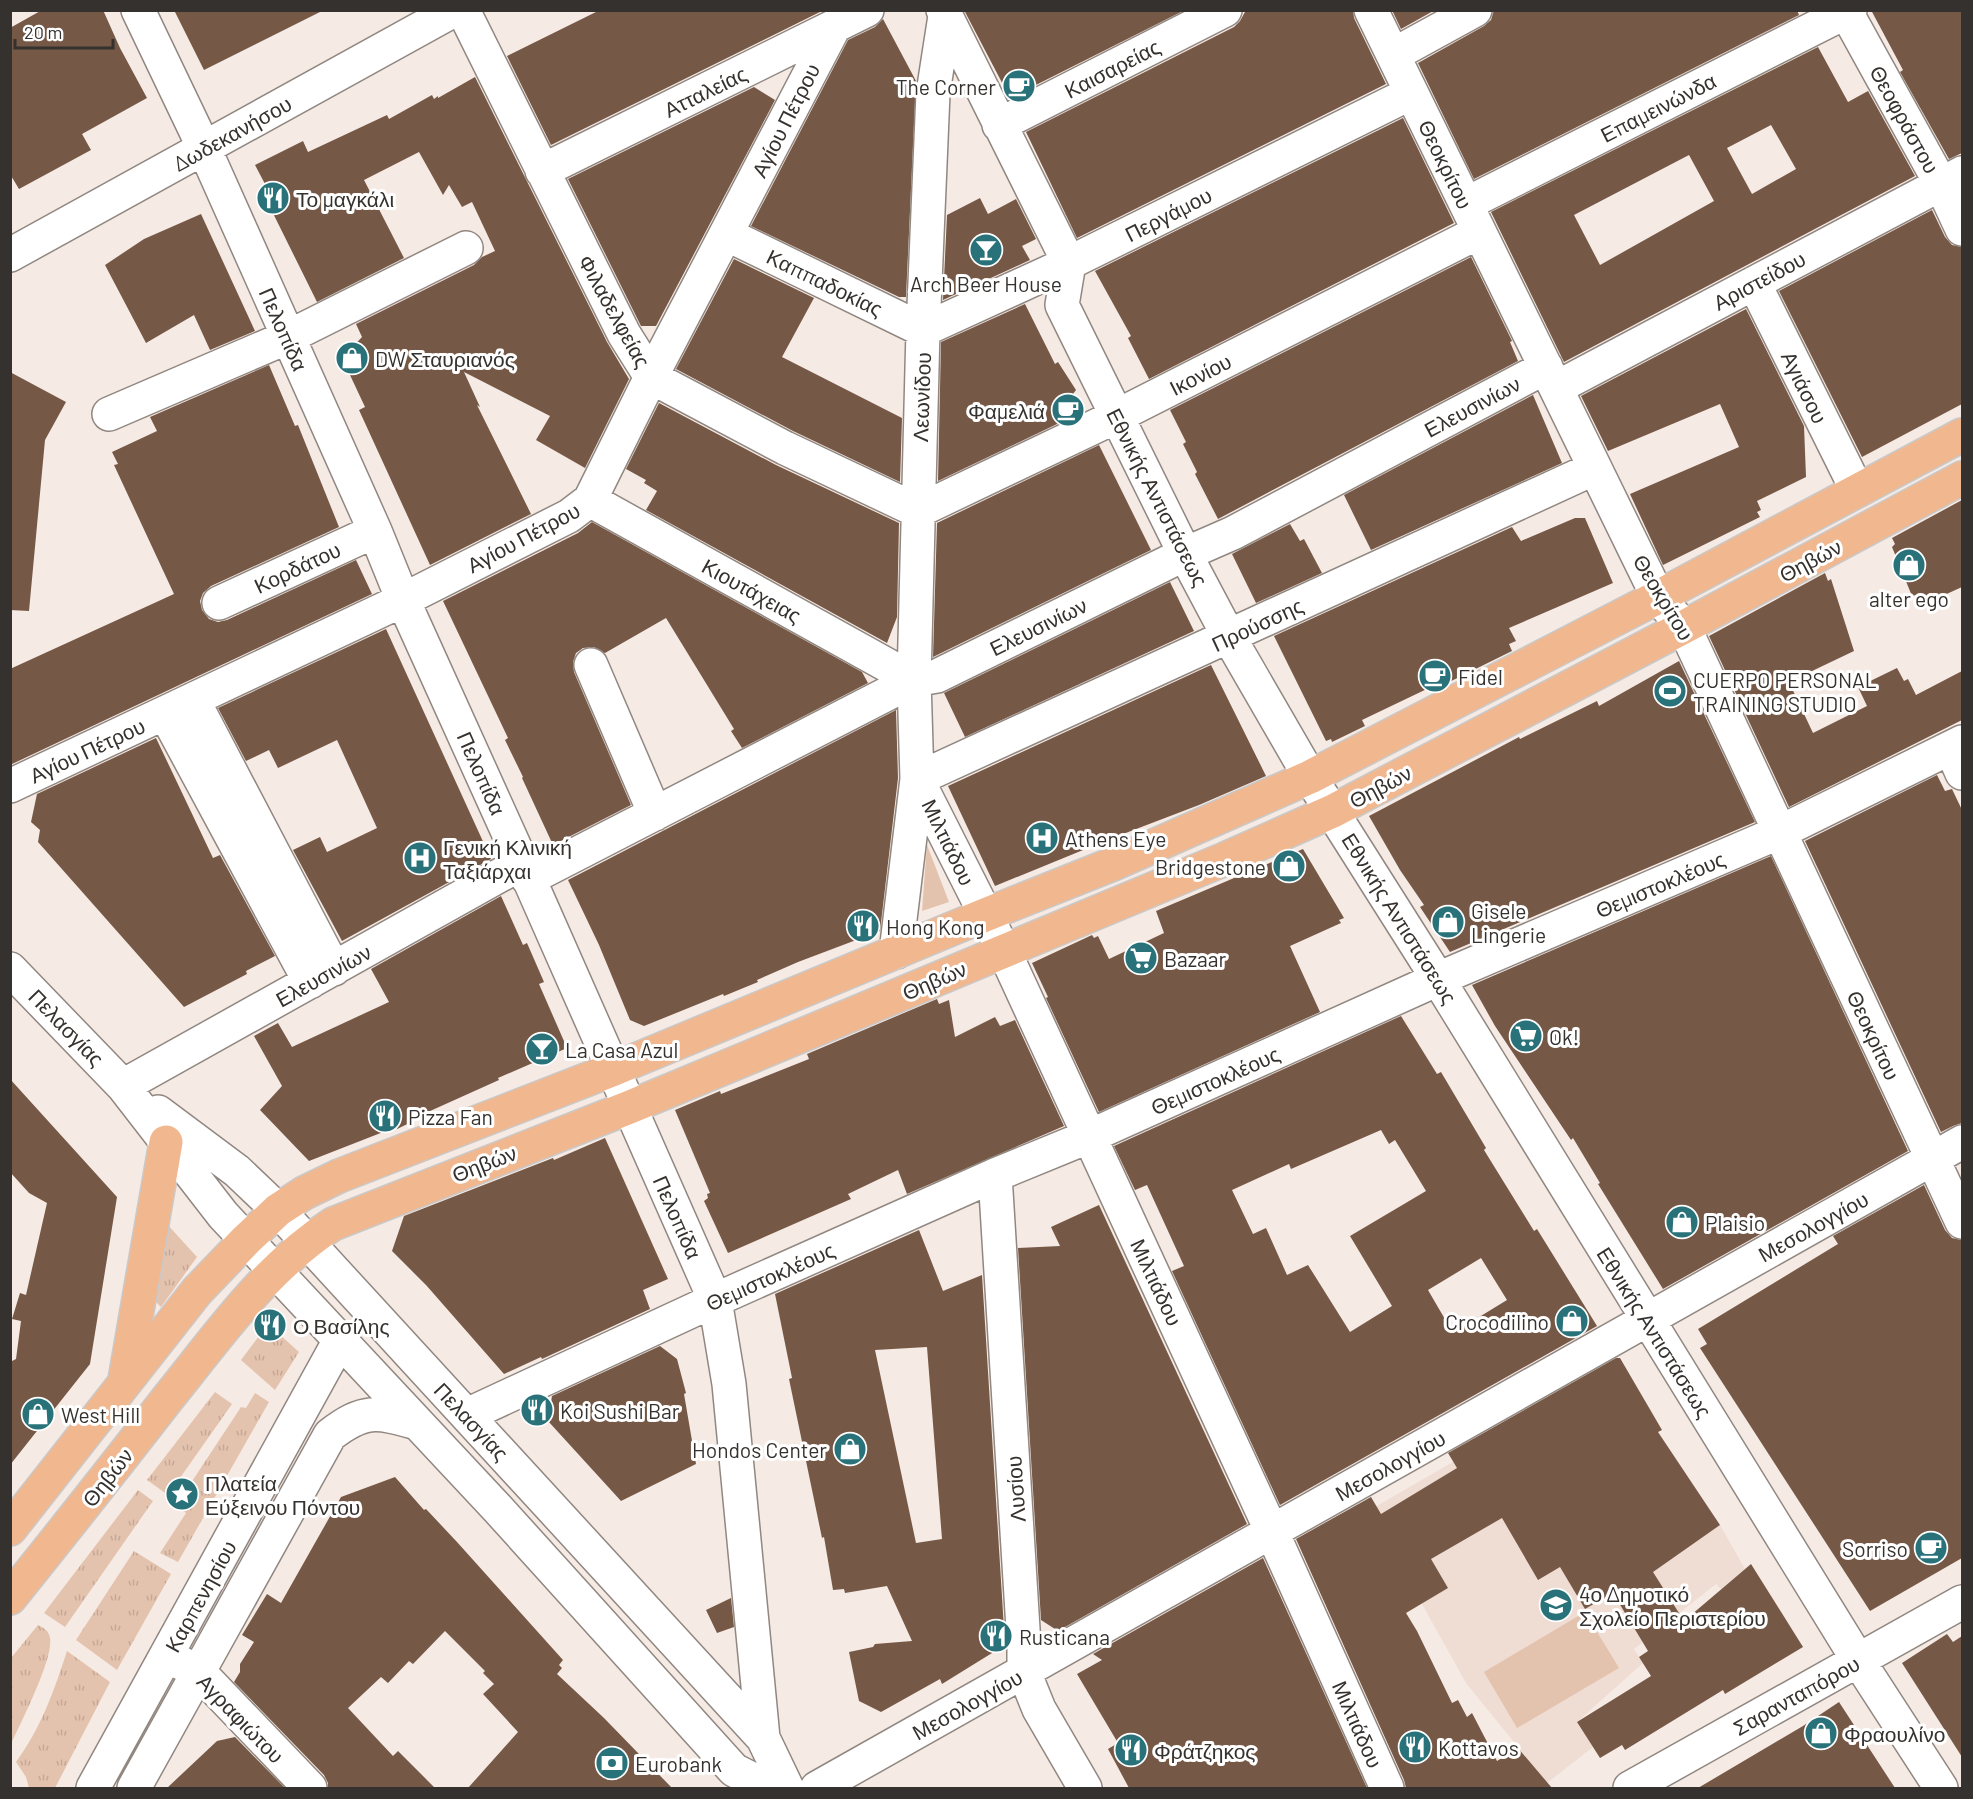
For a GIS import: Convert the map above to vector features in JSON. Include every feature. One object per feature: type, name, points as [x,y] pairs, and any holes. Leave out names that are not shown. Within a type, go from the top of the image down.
[{"type":"main road","name":"Θηβών","points":[[10,1529],[197,1291],[278,1210],[304,1193],[339,1176],[614,1069],[1113,864],[1310,777],[1658,597],[1962,435]]},
{"type":"main road","name":"Θηβών","points":[[10,1598],[230,1320],[273,1271],[306,1241],[333,1224],[361,1211],[630,1107],[1225,859],[1333,811],[1962,478]]},
{"type":"main road","points":[[123,1386],[166,1142]]},
{"type":"street","name":"Πελοπίδα","points":[[138,10],[204,148],[715,1300],[729,1384],[763,1738]]},
{"type":"street","name":"Δωδεκανήσου","points":[[10,255],[454,10]]},
{"type":"street","name":"Φιλαδελφείας","points":[[463,10],[624,334],[651,377],[785,448],[918,511]]},
{"type":"street","name":"Ατταλείας","points":[[542,171],[867,10]]},
{"type":"street","name":"Καισαρείας","points":[[999,125],[1225,10]]},
{"type":"street","name":"Θεοκρίτου","points":[[1371,10],[1658,597],[1684,627],[1962,1222]]},
{"type":"street","points":[[1393,54],[1475,10]]},
{"type":"street","name":"Θεοφράστου","points":[[1847,11],[1952,178],[1962,229]]},
{"type":"street","name":"Επαμεινώνδα","points":[[1473,218],[1847,11]]},
{"type":"street","points":[[944,13],[1069,263]]},
{"type":"street","name":"Λεωνίδου","points":[[896,952],[917,779],[914,680],[923,330],[933,93],[944,13]]},
{"type":"street","name":"Αγίου Πέτρου","points":[[10,786],[403,600],[569,516],[590,500],[651,377],[832,29]]},
{"type":"street","name":"Περγάμου","points":[[923,330],[1069,263],[1411,93]]},
{"type":"street","name":"Αριστείδου","points":[[1551,377],[1754,283],[1952,178]]},
{"type":"street","name":"Ικονίου","points":[[918,511],[1117,416],[1473,218]]},
{"type":"street","name":"Καππαδοκίας","points":[[726,234],[923,330]]},
{"type":"street","points":[[109,414],[288,337],[466,248]]},
{"type":"street","name":"Εθνικής Αντιστάσεως","points":[[1069,263],[1062,305],[1185,554],[1229,637],[1310,777],[1438,979],[1858,1660],[1941,1788]]},
{"type":"street","name":"Αγιάσου","points":[[1754,283],[1857,490]]},
{"type":"street","name":"Ελευσινίων","points":[[123,1086],[322,976],[525,871],[655,814],[914,680],[937,676],[1551,377]]},
{"type":"street","name":"Προύσσης","points":[[917,779],[1595,468]]},
{"type":"street","name":"Κιουτάχειας","points":[[590,500],[914,680]]},
{"type":"street","name":"Κορδάτου","points":[[219,603],[375,531]]},
{"type":"street","points":[[591,665],[655,814]]},
{"type":"street","points":[[179,706],[322,976]]},
{"type":"street","name":"Θεμιστοκλέους","points":[[467,1415],[715,1300],[995,1175],[1089,1136],[1438,979],[1959,754]]},
{"type":"street","name":"Μιλτιάδου","points":[[917,779],[1004,951],[1272,1532],[1387,1788]]},
{"type":"street","name":"Πελασγίας","points":[[10,962],[17,988],[123,1086],[237,1171],[278,1210],[763,1738],[787,1788]]},
{"type":"street","name":"Πελασγίας","points":[[123,1086],[223,1215],[273,1271],[417,1423],[734,1770],[769,1788]]},
{"type":"street","name":"Μεσολογγίου","points":[[817,1788],[1962,1142]]},
{"type":"street","name":"Λυσίου","points":[[995,1175],[1024,1672],[1039,1709],[1085,1788]]},
{"type":"street","name":"Καρπενησίου","points":[[93,1788],[340,1340]]},
{"type":"street","name":"Καρπενησίου","points":[[134,1788],[330,1435],[349,1421],[367,1415],[388,1415],[417,1423]]},
{"type":"street","name":"Σαρανταπόρου","points":[[1630,1788],[1962,1602]]},
{"type":"street","name":"Αγραφιώτου","points":[[167,1656],[199,1672],[310,1788]]},
{"type":"shaded area","name":"4ο Δημοτικό Σχολείο Περιστερίου","points":[[1515,1426],[1674,1557],[1720,1525],[1745,1569],[1721,1589],[1716,1584],[1634,1649],[1643,1663],[1577,1722],[1593,1747],[1547,1783],[1466,1683],[1412,1586],[1332,1532]]},
{"type":"green space","points":[[927,845],[949,902],[922,911]]},
{"type":"green space","points":[[167,1224],[197,1257],[161,1307],[156,1302],[156,1298]]},
{"type":"green space","points":[[268,1324],[299,1352],[275,1390],[241,1360]]},
{"type":"green space","points":[[215,1392],[232,1404],[168,1495],[147,1480]]},
{"type":"green space","points":[[255,1393],[269,1402],[178,1562],[160,1553],[186,1513],[177,1504],[241,1407],[246,1408]]},
{"type":"green space","points":[[138,1490],[153,1501],[65,1627],[44,1613]]},
{"type":"green space","points":[[134,1551],[171,1574],[117,1670],[76,1640]]},
{"type":"green space","points":[[1585,1612],[1619,1668],[1517,1728],[1484,1672]]},
{"type":"green space","points":[[38,1625],[49,1633],[50,1647],[35,1691],[11,1744],[11,1658]]},
{"type":"green space","points":[[67,1651],[110,1682],[55,1788],[29,1788],[26,1777],[16,1762],[40,1722]]},
{"type":"building","points":[[42,10],[103,10],[147,98],[82,134],[91,150],[19,189],[10,174],[10,28]]},
{"type":"building","points":[[174,10],[324,10],[204,70]]},
{"type":"building","points":[[600,10],[824,10],[551,145],[507,56]]},
{"type":"building","points":[[964,10],[1180,10],[1181,12],[1010,98]]},
{"type":"building","points":[[1246,10],[1353,10],[1354,18],[1386,84],[1077,238],[1026,132],[1234,27]]},
{"type":"building","points":[[1392,10],[1435,10],[1401,29]]},
{"type":"building","points":[[1494,10],[1797,10],[1799,15],[1474,179],[1418,63],[1484,26],[1491,20]]},
{"type":"building","points":[[1871,10],[1962,10],[1962,153],[1949,159],[1900,72],[1903,70]]},
{"type":"building","points":[[883,19],[916,81],[906,297],[899,297],[751,226],[848,40],[875,27]]},
{"type":"building","points":[[1818,47],[1848,102],[1868,91],[1915,176],[1564,362],[1491,212]],"holes":[[[1771,125],[1796,169],[1752,194],[1727,148]],[[1689,155],[1714,201],[1600,265],[1574,215]]]},
{"type":"building","points":[[475,77],[607,342],[629,379],[585,468],[536,440],[550,416],[464,372],[480,407],[477,405],[531,514],[430,565],[359,410],[365,407],[342,358],[362,337],[356,324],[474,265],[482,257],[495,251],[472,202],[462,207],[449,185],[443,195],[419,152],[364,180],[404,258],[317,302],[260,187],[265,184],[255,165],[303,141],[308,152],[387,115],[389,119],[432,95],[434,99],[438,96],[438,98]]},
{"type":"building","points":[[754,87],[775,100],[656,326],[641,326],[568,179]]},
{"type":"building","points":[[1403,118],[1454,223],[1149,379],[1128,338],[1131,336],[1095,271]]},
{"type":"building","points":[[980,198],[988,214],[1016,199],[1036,239],[1022,246],[1030,260],[943,300],[947,215]]},
{"type":"building","points":[[1932,210],[1945,237],[1952,245],[1962,247],[1962,404],[1862,457],[1779,291]]},
{"type":"building","points":[[201,214],[255,331],[210,350],[194,315],[146,343],[105,265],[144,239]]},
{"type":"building","points":[[1471,257],[1512,341],[1510,342],[1518,361],[1218,519],[1195,474],[1197,472],[1183,444],[1186,442],[1170,410]]},
{"type":"building","points":[[734,259],[814,298],[782,357],[902,418],[900,482],[793,431],[676,369]]},
{"type":"building","points":[[1025,304],[1055,364],[1058,362],[1076,390],[1073,394],[1082,412],[938,481],[941,342]]},
{"type":"building","points":[[1746,309],[1804,426],[1806,477],[1757,501],[1761,510],[1757,512],[1760,517],[1663,565],[1630,494],[1739,447],[1720,404],[1608,451],[1581,396]]},
{"type":"building","points":[[269,365],[295,426],[298,425],[339,527],[211,586],[203,593],[200,601],[202,610],[209,619],[218,622],[227,620],[356,560],[372,594],[10,765],[10,669],[174,594],[114,465],[118,464],[112,452],[157,431],[150,417]]},
{"type":"building","points":[[10,372],[66,402],[45,440],[29,611],[10,610]]},
{"type":"building","points":[[1533,395],[1562,463],[1371,550],[1344,495]]},
{"type":"building","points":[[659,403],[776,465],[899,523],[897,617],[887,643],[646,510],[657,491],[644,483],[646,480],[626,469]]},
{"type":"building","points":[[1099,445],[1151,550],[933,657],[937,523]]},
{"type":"building","points":[[1962,500],[1962,587],[1929,602],[1928,598],[1920,601],[1916,595],[1912,596],[1892,547],[1895,544],[1892,538]]},
{"type":"building","points":[[1575,518],[1585,518],[1613,583],[1509,628],[1516,641],[1509,644],[1512,651],[1433,690],[1431,687],[1362,720],[1365,726],[1332,742],[1331,739],[1326,741],[1274,636],[1512,527],[1521,541]]},
{"type":"building","points":[[592,522],[862,672],[868,683],[742,748],[731,731],[734,729],[666,618],[605,653],[594,647],[583,648],[576,653],[573,662],[574,672],[631,805],[553,845],[505,740],[508,738],[443,601],[578,533]]},
{"type":"building","points":[[1290,524],[1300,541],[1304,539],[1322,573],[1256,603],[1232,554]]},
{"type":"building","points":[[1825,573],[1828,581],[1831,579],[1854,651],[1789,682],[1813,733],[1867,706],[1858,687],[1897,668],[1904,681],[1908,679],[1916,695],[1962,671],[1962,720],[1789,807],[1709,636]]},
{"type":"building","points":[[1170,582],[1194,631],[965,737],[944,693]]},
{"type":"building","points":[[386,629],[491,859],[342,941],[293,850],[320,837],[327,852],[377,828],[337,740],[278,768],[269,750],[246,761],[218,708]]},
{"type":"building","points":[[1679,661],[1755,822],[1450,952],[1420,907],[1424,905],[1400,870],[1369,816],[1519,737],[1520,739],[1597,701],[1599,706]]},
{"type":"building","points":[[1211,665],[1266,776],[995,886],[948,786]]},
{"type":"building","points":[[896,710],[898,778],[880,931],[798,962],[724,996],[723,994],[644,1026],[630,1020],[599,945],[568,880]]},
{"type":"building","points":[[156,738],[213,858],[220,855],[275,956],[246,971],[247,974],[184,1007],[38,842],[40,830],[31,822],[37,794]]},
{"type":"building","points":[[1937,775],[1945,791],[1952,789],[1962,810],[1962,1123],[1941,1132],[1805,841]]},
{"type":"building","points":[[1303,849],[1344,918],[1339,920],[1341,923],[1290,946],[1320,1012],[1099,1112],[1032,963],[1092,935],[1094,938],[1098,936],[1109,959],[1164,933],[1156,911]]},
{"type":"building","points":[[1771,856],[1908,1151],[1663,1289],[1598,1184],[1600,1183],[1573,1138],[1571,1140],[1495,1026],[1472,985]]},
{"type":"building","points":[[501,896],[523,945],[527,943],[544,982],[539,984],[567,1048],[498,1078],[499,1080],[419,1116],[420,1118],[397,1129],[396,1127],[309,1161],[260,1110],[282,1086],[254,1036],[278,1023],[292,1047],[389,1002],[371,969]]},
{"type":"building","points":[[937,999],[939,1004],[949,1000],[955,1037],[995,1017],[1000,1026],[1015,1020],[1064,1126],[907,1194],[898,1170],[848,1194],[851,1199],[728,1253],[704,1201],[710,1193],[675,1110],[809,1059],[807,1054]]},
{"type":"building","points":[[1401,1016],[1437,1074],[1441,1072],[1486,1148],[1484,1150],[1534,1231],[1537,1229],[1597,1326],[1280,1505],[1172,1271],[1184,1266],[1147,1185],[1135,1190],[1114,1146]],"holes":[[[1381,1130],[1389,1144],[1395,1140],[1426,1191],[1350,1236],[1392,1306],[1350,1332],[1308,1265],[1287,1275],[1266,1228],[1253,1234],[1232,1190],[1289,1164],[1291,1169]],[[1481,1258],[1507,1300],[1453,1333],[1428,1290]]]},
{"type":"building","points":[[10,1079],[117,1197],[90,1364],[10,1465],[10,1362],[16,1359],[21,1321],[12,1319],[20,1293],[26,1295],[47,1203],[29,1193],[10,1172]]},
{"type":"building","points":[[605,1138],[668,1279],[643,1290],[650,1309],[504,1374],[426,1285],[392,1251],[404,1216],[553,1158],[554,1160]]},
{"type":"building","points":[[1924,1185],[1945,1230],[1952,1238],[1962,1240],[1962,1558],[1870,1611],[1700,1348],[1707,1344],[1698,1329],[1838,1244],[1833,1236]]},
{"type":"building","points":[[1099,1205],[1247,1524],[1058,1631],[1041,1620],[1018,1248],[1060,1246],[1051,1227]]},
{"type":"building","points":[[919,1230],[943,1291],[982,1275],[1005,1645],[942,1684],[940,1679],[881,1712],[859,1701],[849,1652],[873,1647],[875,1644],[912,1641],[887,1586],[845,1593],[844,1589],[833,1590],[824,1537],[822,1538],[789,1379],[792,1378],[775,1294]],"holes":[[[927,1347],[942,1539],[916,1543],[875,1350]]]},
{"type":"building","points":[[660,1346],[677,1359],[686,1393],[684,1394],[696,1464],[621,1501],[548,1421],[552,1396]]},
{"type":"building","points":[[1616,1358],[1620,1358],[1662,1430],[1658,1432],[1720,1525],[1653,1572],[1684,1621],[1751,1564],[1803,1647],[1725,1694],[1723,1690],[1625,1750],[1622,1745],[1600,1758],[1577,1722],[1651,1676],[1639,1657],[1648,1651],[1613,1593],[1585,1609],[1560,1567],[1538,1580],[1502,1518],[1431,1559],[1448,1588],[1406,1613],[1452,1703],[1458,1700],[1467,1717],[1472,1713],[1497,1761],[1518,1748],[1552,1788],[1406,1788],[1296,1539],[1371,1497],[1381,1514],[1457,1468],[1448,1453]]},
{"type":"building","points":[[395,1477],[563,1660],[559,1665],[562,1668],[557,1674],[604,1718],[672,1788],[468,1788],[518,1732],[483,1694],[494,1684],[483,1673],[485,1671],[445,1631],[413,1664],[409,1661],[388,1683],[381,1677],[348,1708],[393,1756],[398,1751],[435,1788],[328,1788],[324,1775],[234,1682],[240,1672],[240,1664],[254,1642],[242,1635],[267,1594],[281,1603],[341,1497]]},
{"type":"building","points":[[1263,1558],[1367,1788],[1129,1788],[1108,1749],[1118,1743],[1077,1674],[1102,1660],[1093,1654]]},
{"type":"building","points":[[731,1598],[734,1627],[717,1633],[706,1610]]},
{"type":"building","points":[[1947,1634],[1953,1642],[1962,1636],[1962,1757],[1902,1663]]},
{"type":"building","points":[[1839,1702],[1895,1788],[1698,1788],[1803,1726]]},
{"type":"building","points":[[235,1737],[285,1788],[167,1788],[217,1741]]},
{"type":"place","name":"The Corner","points":[[1019,86]]},
{"type":"place","name":"Το μαγκάλι","points":[[273,198]]},
{"type":"place","name":"Arch Beer House","points":[[986,250]]},
{"type":"place","name":"DW Σταυριανός","points":[[352,358]]},
{"type":"place","name":"Φαμελιά","points":[[1068,410]]},
{"type":"place","name":"alter ego","points":[[1909,565]]},
{"type":"place","name":"Fidel","points":[[1435,676]]},
{"type":"place","name":"CUERPO PERSONAL TRAINING STUDIO","points":[[1670,691]]},
{"type":"place","name":"Athens Eye","points":[[1042,838]]},
{"type":"place","name":"Γενική Κλινική Ταξιάρχαι","points":[[420,858]]},
{"type":"place","name":"Bridgestone","points":[[1289,866]]},
{"type":"place","name":"Gisele Lingerie","points":[[1448,922]]},
{"type":"place","name":"Hong Kong","points":[[863,926]]},
{"type":"place","name":"Bazaar","points":[[1141,958]]},
{"type":"place","name":"Ok!","points":[[1526,1036]]},
{"type":"place","name":"La Casa Azul","points":[[542,1049]]},
{"type":"place","name":"Pizza Fan","points":[[385,1116]]},
{"type":"place","name":"Plaisio","points":[[1682,1222]]},
{"type":"place","name":"Crocodilino","points":[[1572,1321]]},
{"type":"place","name":"Ο Βασίλης","points":[[270,1325]]},
{"type":"place","name":"Koi Sushi Bar","points":[[537,1410]]},
{"type":"place","name":"West Hill","points":[[38,1414]]},
{"type":"place","name":"Hondos Center","points":[[850,1449]]},
{"type":"place","name":"Πλατεία Εύξεινου Πόντου","points":[[182,1494]]},
{"type":"place","name":"Sorriso","points":[[1931,1548]]},
{"type":"place","name":"4ο Δημοτικό Σχολείο Περιστερίου","points":[[1556,1605]]},
{"type":"place","name":"Rusticana","points":[[996,1636]]},
{"type":"place","name":"Φραουλίνο","points":[[1821,1733]]},
{"type":"place","name":"Kottavos","points":[[1415,1747]]},
{"type":"place","name":"Φράτζηκος","points":[[1131,1750]]},
{"type":"place","name":"Eurobank","points":[[612,1763]]}]
